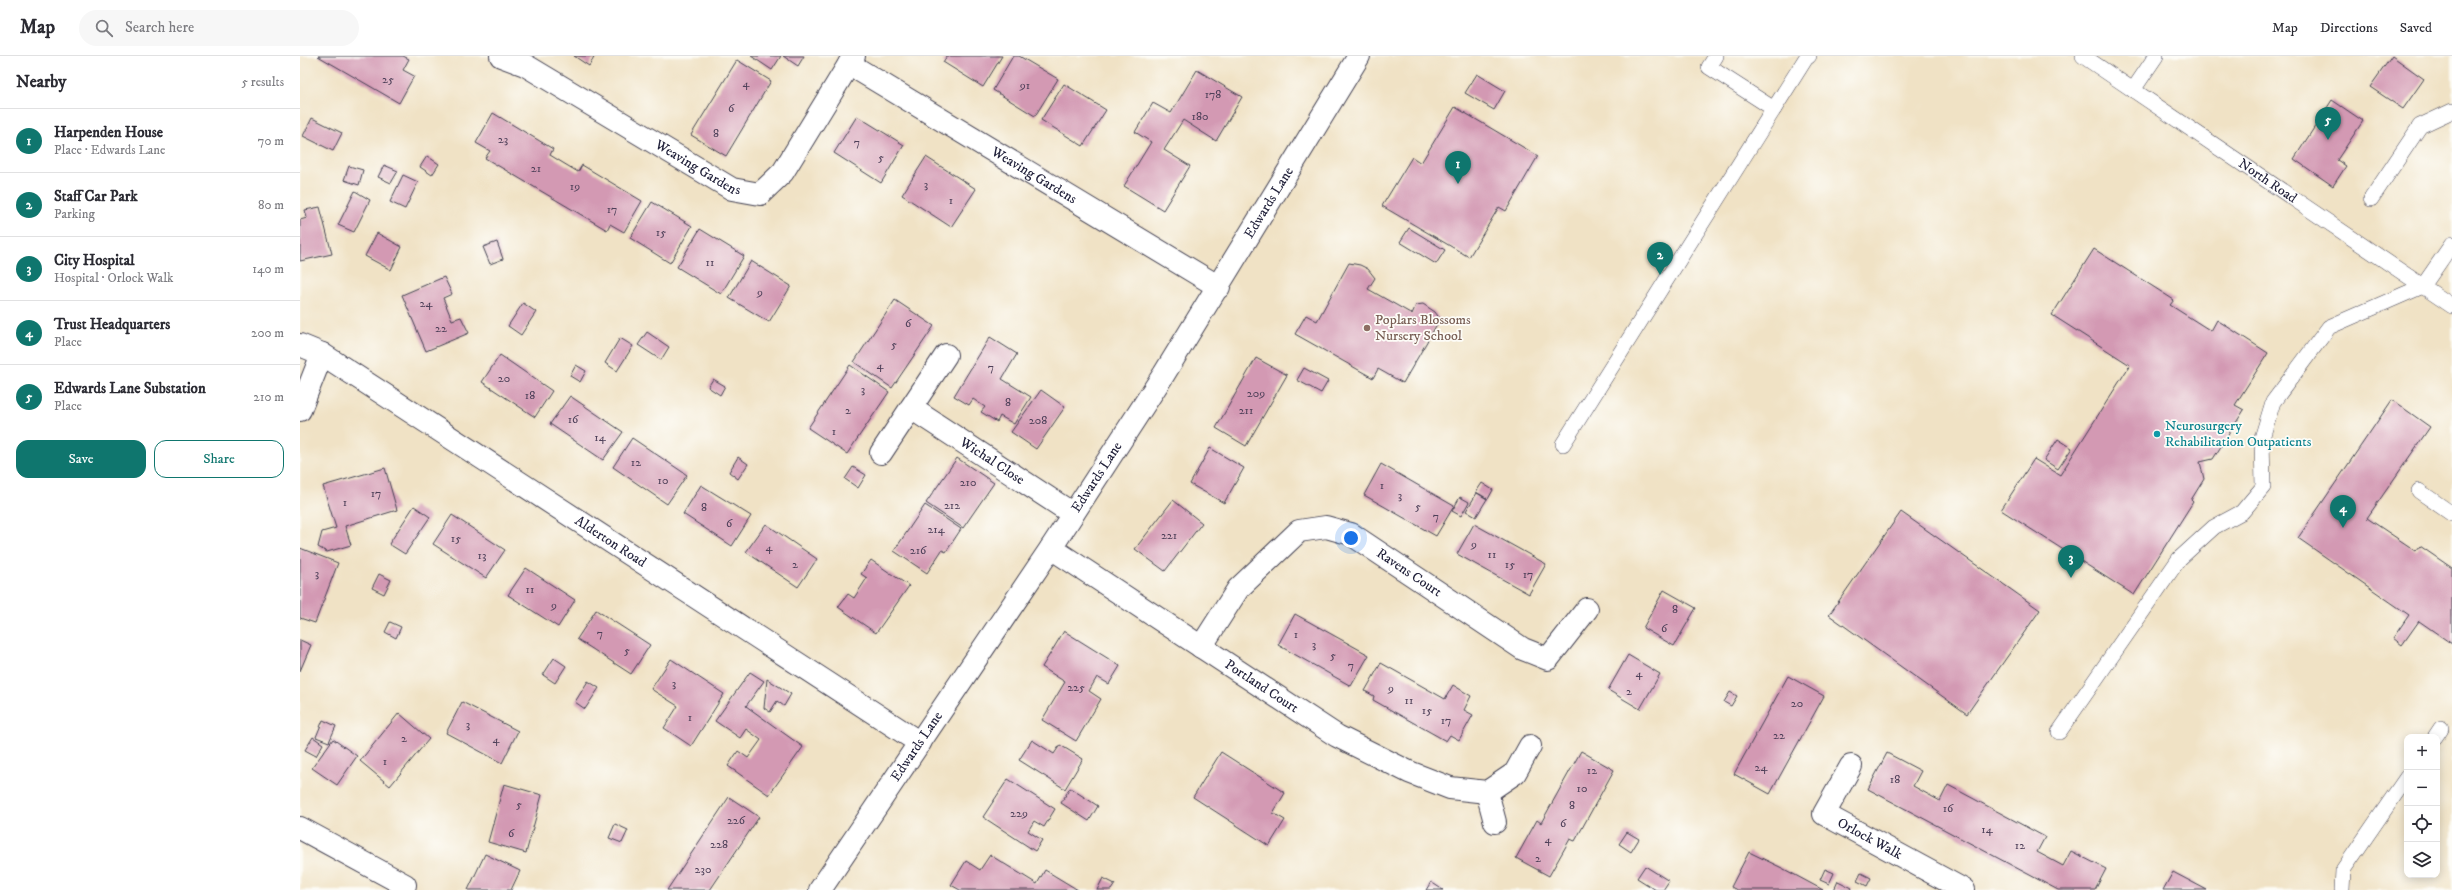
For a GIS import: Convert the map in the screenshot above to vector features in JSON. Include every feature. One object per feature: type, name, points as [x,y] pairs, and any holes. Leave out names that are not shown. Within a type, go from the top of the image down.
[{"type":"street","name":"Weaving Gardens","points":[[501,56],[525,65],[732,189],[760,194],[783,172],[851,60],[1219,287]]},
{"type":"street","name":"Edwards Lane","points":[[820,890],[1073,514],[1219,287],[1358,56]]},
{"type":"street","name":"Alderton Road","points":[[300,344],[322,354],[920,743]]},
{"type":"street","points":[[300,410],[322,354]]},
{"type":"street","points":[[881,453],[946,355]]},
{"type":"street","name":"Wichal Close","points":[[911,408],[1073,514]]},
{"type":"street","name":"Ravens Court","points":[[1201,647],[1243,584],[1299,531],[1326,527],[1351,534],[1523,649],[1548,659],[1587,609]]},
{"type":"street","name":"Portland Court","points":[[1051,548],[1344,739],[1409,772],[1450,788],[1487,792]]},
{"type":"street","points":[[1495,822],[1487,792],[1515,773],[1530,746]]},
{"type":"street","name":"Orlock Walk","points":[[1851,766],[1824,814],[1964,890]]},
{"type":"street","points":[[300,828],[405,885]]},
{"type":"lane","points":[[1716,56],[1709,67],[1774,109]]},
{"type":"lane","points":[[1564,444],[1806,58],[1809,56]]},
{"type":"lane","name":"North Road","points":[[2083,56],[2452,306]]},
{"type":"lane","points":[[2134,90],[2156,56]]},
{"type":"lane","points":[[2371,198],[2420,126],[2452,111]]},
{"type":"lane","points":[[2059,732],[2179,558],[2214,527],[2242,512],[2263,487],[2262,438],[2273,402],[2329,327],[2423,286],[2452,244]]},
{"type":"lane","points":[[2419,492],[2452,514]]},
{"type":"lane","points":[[2342,890],[2343,870],[2404,781]]},
{"type":"building","points":[[318,56],[403,56],[409,59],[403,70],[414,76],[399,103]]},
{"type":"building","points":[[574,56],[595,56],[589,66]]},
{"type":"building","points":[[751,56],[781,56],[772,70]]},
{"type":"building","points":[[783,56],[804,56],[798,66]]},
{"type":"building","points":[[947,56],[1002,56],[983,87],[943,62]]},
{"type":"building","points":[[1013,56],[1019,56],[1058,79],[1035,116],[993,90]]},
{"type":"building","points":[[2392,56],[2424,79],[2403,109],[2370,87]]},
{"type":"building","points":[[737,60],[771,81],[726,156],[691,135]]},
{"type":"building","points":[[1197,70],[1242,97],[1216,141],[1183,120],[1164,150],[1190,166],[1163,210],[1124,186],[1151,142],[1135,132],[1153,103],[1171,113]]},
{"type":"building","points":[[1477,74],[1505,91],[1494,110],[1465,93]]},
{"type":"building","points":[[1064,84],[1106,110],[1083,146],[1041,120]]},
{"type":"building","points":[[2332,100],[2363,121],[2337,160],[2346,166],[2333,186],[2294,159]]},
{"type":"building","points":[[1455,107],[1538,156],[1506,211],[1499,207],[1469,257],[1382,206],[1412,157],[1421,163]]},
{"type":"building","points":[[493,113],[553,149],[550,155],[578,172],[582,165],[642,201],[624,232],[610,224],[607,230],[485,158],[490,151],[476,143]]},
{"type":"building","points":[[857,116],[904,145],[881,183],[834,153]]},
{"type":"building","points":[[312,118],[342,133],[333,151],[303,136]]},
{"type":"building","points":[[427,156],[439,164],[432,175],[420,167]]},
{"type":"building","points":[[926,157],[976,189],[951,227],[902,195]]},
{"type":"building","points":[[384,165],[398,171],[391,183],[378,177]]},
{"type":"building","points":[[349,166],[363,170],[359,185],[344,180]]},
{"type":"building","points":[[403,175],[418,182],[405,209],[390,202]]},
{"type":"building","points":[[355,191],[370,200],[354,232],[338,225]]},
{"type":"building","points":[[652,202],[692,226],[670,263],[630,238]]},
{"type":"building","points":[[320,207],[332,254],[300,261],[300,220],[307,218],[305,210]]},
{"type":"building","points":[[1409,228],[1445,250],[1436,264],[1400,242]]},
{"type":"building","points":[[700,229],[744,256],[721,294],[677,267]]},
{"type":"building","points":[[377,233],[402,247],[391,270],[365,256]]},
{"type":"building","points":[[497,242],[503,259],[490,264],[483,247]]},
{"type":"building","name":"Neurosurgery Rehabilitation Outpatients","points":[[2094,249],[2174,300],[2170,305],[2211,331],[2217,320],[2268,353],[2235,405],[2244,410],[2213,459],[2200,462],[2204,479],[2191,500],[2193,502],[2134,595],[2001,510],[2034,459],[2060,475],[2130,365],[2052,315]]},
{"type":"building","points":[[751,261],[791,286],[769,322],[729,298]]},
{"type":"building","name":"Poplars Blossoms Nursery School","points":[[1349,263],[1360,265],[1368,269],[1375,278],[1368,289],[1412,314],[1416,305],[1423,304],[1435,312],[1440,319],[1403,383],[1378,369],[1373,378],[1295,334],[1306,315],[1317,321]]},
{"type":"building","points":[[444,277],[452,294],[443,298],[452,320],[461,317],[469,333],[426,351],[402,295]]},
{"type":"building","points":[[895,300],[934,326],[892,388],[854,362]]},
{"type":"building","points":[[523,303],[536,312],[521,335],[508,326]]},
{"type":"building","points":[[647,332],[669,347],[661,360],[638,345]]},
{"type":"building","points":[[990,337],[1017,354],[1002,379],[1031,397],[1014,424],[1000,416],[997,422],[981,412],[985,407],[973,399],[969,405],[954,396]]},
{"type":"building","points":[[620,338],[633,346],[617,371],[605,363]]},
{"type":"building","points":[[500,355],[552,391],[535,417],[482,382]]},
{"type":"building","points":[[1256,358],[1287,375],[1246,446],[1216,428]]},
{"type":"building","points":[[576,365],[586,371],[580,382],[570,376]]},
{"type":"building","points":[[850,365],[889,392],[847,454],[808,428]]},
{"type":"building","points":[[1304,368],[1328,381],[1321,393],[1297,380]]},
{"type":"building","points":[[713,379],[725,386],[720,395],[708,387]]},
{"type":"building","points":[[1041,390],[1065,407],[1036,449],[1011,432]]},
{"type":"building","points":[[570,396],[623,432],[603,460],[550,424]]},
{"type":"building","points":[[2392,400],[2430,427],[2367,518],[2416,551],[2420,546],[2452,568],[2452,644],[2419,621],[2402,645],[2393,638],[2409,615],[2298,538]]},
{"type":"building","points":[[632,438],[687,475],[667,504],[613,467]]},
{"type":"building","points":[[2058,439],[2072,448],[2058,469],[2044,460]]},
{"type":"building","points":[[1210,448],[1244,468],[1224,503],[1190,484]]},
{"type":"building","points":[[738,457],[748,464],[738,479],[729,472]]},
{"type":"building","points":[[957,458],[994,483],[963,528],[926,503]]},
{"type":"building","points":[[1381,464],[1454,506],[1436,536],[1364,495]]},
{"type":"building","points":[[853,467],[866,475],[858,488],[845,479]]},
{"type":"building","points":[[385,468],[397,510],[345,526],[351,545],[327,552],[318,547],[322,532],[336,528],[323,486]]},
{"type":"building","points":[[1482,483],[1493,490],[1488,499],[1476,492]]},
{"type":"building","points":[[701,485],[751,516],[732,546],[683,514]]},
{"type":"building","points":[[1477,493],[1487,499],[1476,517],[1466,511]]},
{"type":"building","points":[[1460,497],[1469,502],[1461,516],[1452,511]]},
{"type":"building","points":[[1173,500],[1202,523],[1165,571],[1135,549]]},
{"type":"building","points":[[925,505],[961,529],[946,552],[942,550],[927,573],[894,551]]},
{"type":"building","points":[[414,506],[430,517],[405,554],[389,544]]},
{"type":"building","points":[[1901,512],[2040,610],[1967,714],[1829,615]]},
{"type":"building","points":[[452,515],[505,550],[486,578],[433,544]]},
{"type":"building","points":[[766,524],[817,559],[798,587],[746,552]]},
{"type":"building","points":[[1474,524],[1546,564],[1529,594],[1457,554]]},
{"type":"building","points":[[300,548],[338,563],[315,623],[300,618]]},
{"type":"building","points":[[871,560],[909,586],[876,633],[838,607],[848,594],[854,598],[867,578],[861,574]]},
{"type":"building","points":[[526,568],[575,600],[558,627],[508,595]]},
{"type":"building","points":[[379,574],[391,580],[384,594],[372,588]]},
{"type":"building","points":[[1664,590],[1696,608],[1674,646],[1643,628]]},
{"type":"building","points":[[596,610],[650,645],[631,674],[577,639]]},
{"type":"building","points":[[1295,614],[1369,655],[1351,686],[1278,645]]},
{"type":"building","points":[[390,622],[401,627],[396,638],[385,632]]},
{"type":"building","points":[[1064,631],[1120,666],[1109,684],[1097,677],[1089,691],[1101,699],[1076,741],[1042,720],[1065,682],[1042,667]]},
{"type":"building","points":[[300,640],[311,645],[300,671]]},
{"type":"building","points":[[1628,655],[1660,674],[1640,709],[1608,690]]},
{"type":"building","points":[[554,658],[566,666],[555,683],[543,675]]},
{"type":"building","points":[[671,659],[724,694],[691,746],[664,728],[678,706],[651,689]]},
{"type":"building","points":[[1381,663],[1445,699],[1453,685],[1471,696],[1464,710],[1473,715],[1459,740],[1450,735],[1446,741],[1373,700],[1374,696],[1365,691]]},
{"type":"building","points":[[750,672],[764,681],[746,706],[803,747],[769,795],[728,766],[738,751],[748,758],[761,740],[746,729],[740,738],[715,721]]},
{"type":"building","points":[[1788,676],[1824,696],[1770,794],[1734,774]]},
{"type":"building","points":[[767,679],[791,694],[784,706],[777,701],[770,712],[764,708]]},
{"type":"building","points":[[588,681],[599,688],[585,709],[575,702]]},
{"type":"building","points":[[1730,692],[1737,696],[1731,706],[1724,702]]},
{"type":"building","points":[[462,702],[518,731],[502,763],[446,733]]},
{"type":"building","points":[[399,713],[429,739],[390,786],[360,761]]},
{"type":"building","points":[[323,720],[336,726],[329,742],[316,737]]},
{"type":"building","points":[[313,737],[323,744],[316,756],[305,750]]},
{"type":"building","points":[[333,739],[357,756],[337,785],[312,768]]},
{"type":"building","points":[[1032,740],[1054,754],[1060,745],[1083,759],[1065,789],[1019,760]]},
{"type":"building","points":[[1581,751],[1614,770],[1575,841],[1570,839],[1549,876],[1516,858],[1537,820],[1541,823]]},
{"type":"building","points":[[1221,752],[1285,793],[1273,813],[1285,820],[1269,846],[1193,797]]},
{"type":"building","points":[[1887,753],[1921,771],[1913,786],[1940,801],[1948,785],[2045,837],[2037,852],[2063,866],[2071,851],[2106,869],[2095,890],[2058,890],[1868,789]]},
{"type":"building","points":[[1008,779],[1055,809],[1044,827],[1034,821],[1028,831],[1042,840],[1035,851],[983,817]]},
{"type":"building","points":[[504,784],[542,795],[526,853],[488,842]]},
{"type":"building","points":[[1070,788],[1098,806],[1089,821],[1061,803]]},
{"type":"building","points":[[729,797],[759,817],[710,890],[667,890]]},
{"type":"building","points":[[615,824],[628,830],[622,843],[609,838]]},
{"type":"building","points":[[1627,832],[1639,839],[1631,852],[1619,844]]},
{"type":"building","points":[[1749,852],[1823,890],[1737,890],[1731,887]]},
{"type":"building","points":[[485,854],[520,871],[511,890],[468,890]]},
{"type":"building","points":[[990,855],[1037,884],[1045,870],[1078,890],[960,890],[951,885],[966,861],[980,870]]},
{"type":"building","points":[[1645,866],[1669,881],[1663,890],[1656,890],[1637,878]]},
{"type":"building","points":[[1825,869],[1834,873],[1829,884],[1820,880]]},
{"type":"building","points":[[2173,872],[2207,890],[2163,890]]},
{"type":"building","points":[[1861,873],[1871,878],[1867,886],[1857,881]]},
{"type":"building","points":[[1103,878],[1115,884],[1111,890],[1097,890]]},
{"type":"building","points":[[1838,881],[1852,888],[1851,890],[1834,890]]},
{"type":"building","points":[[1431,882],[1443,890],[1426,890]]},
{"type":"place","name":"Edwards Lane Substation","points":[[2328,140]]},
{"type":"place","name":"Harpenden House","points":[[1458,184]]},
{"type":"place","name":"Staff Car Park","points":[[1660,275]]},
{"type":"place","name":"Poplars Blossoms Nursery School","points":[[1367,328]]},
{"type":"place","name":"Neurosurgery Rehabilitation Outpatients","points":[[2157,434]]},
{"type":"place","name":"Trust Headquarters","points":[[2343,528]]},
{"type":"place","name":"City Hospital","points":[[2071,578]]}]
